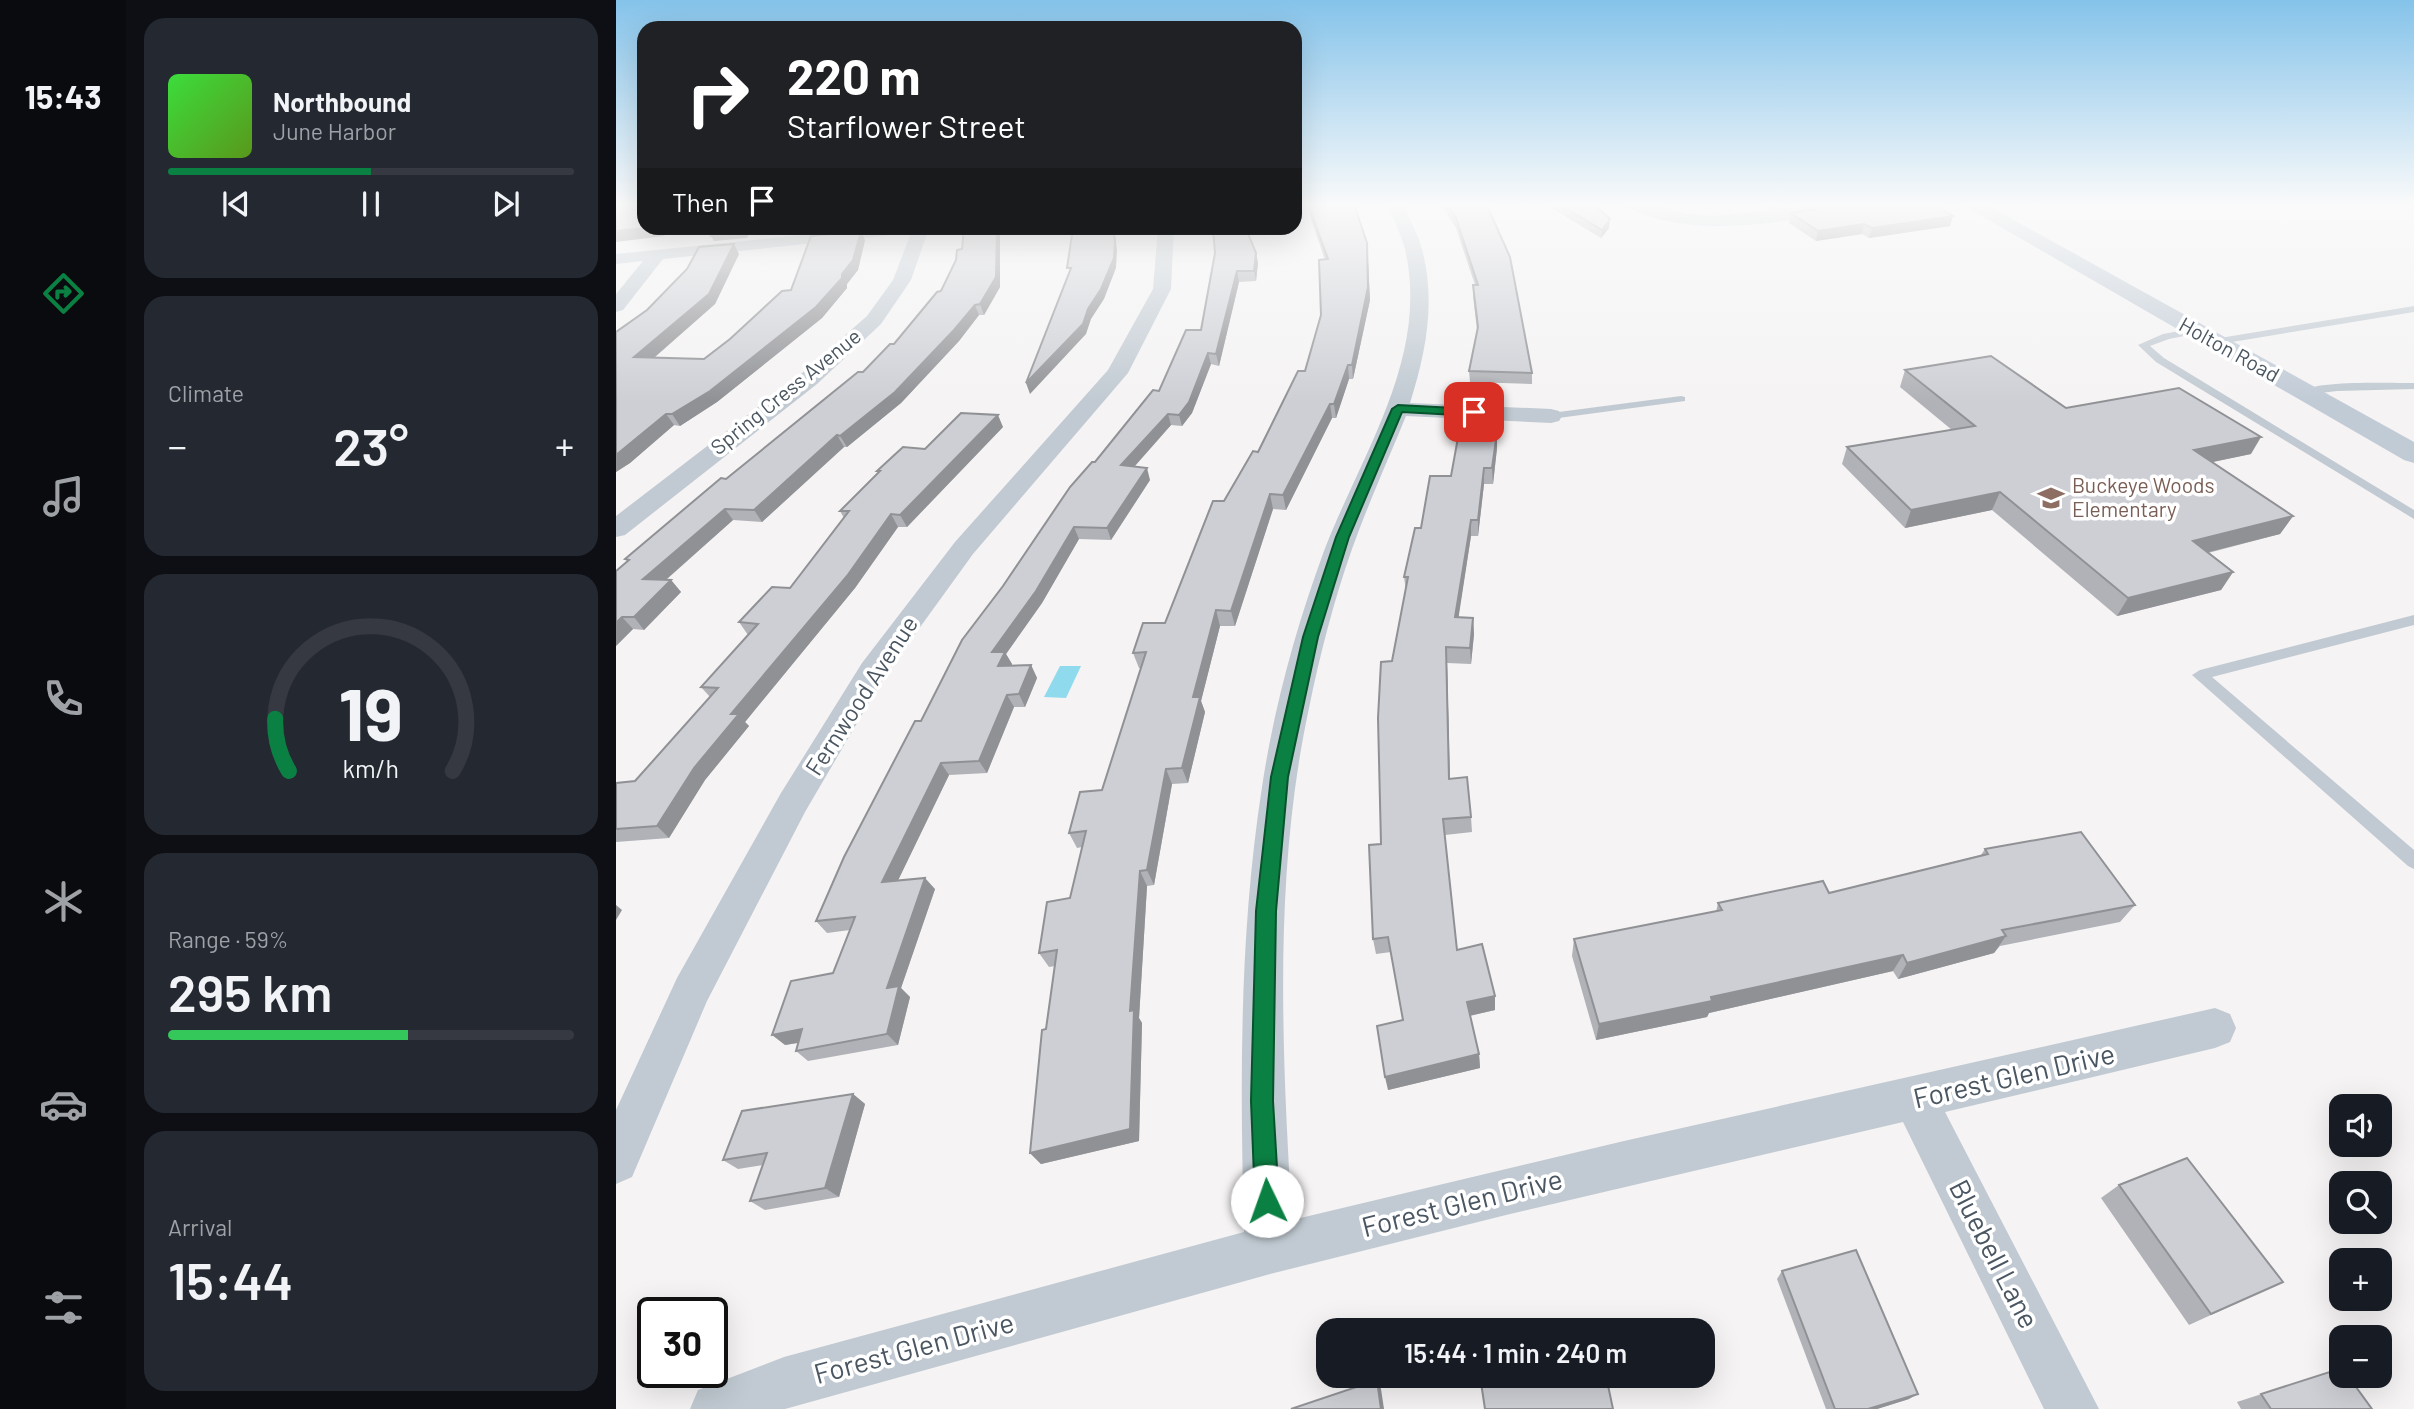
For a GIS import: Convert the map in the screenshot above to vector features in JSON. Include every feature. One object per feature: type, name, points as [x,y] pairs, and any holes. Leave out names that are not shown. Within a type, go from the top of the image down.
[{"type":"street","points":[[616,306],[645,270]]},
{"type":"street","name":"Spring Cress Avenue","points":[[616,529],[809,379],[864,329],[902,280],[906,270]]},
{"type":"street","name":"Fernwood Avenue","points":[[616,1161],[691,991],[793,803],[873,670],[964,548],[1117,373],[1162,289],[1163,270]]},
{"type":"street","points":[[1269,1251],[1262,1101],[1266,911],[1279,777],[1311,637],[1335,562],[1411,373],[1418,332],[1417,270]]},
{"type":"street","name":"Holton Road","points":[[2087,270],[2414,454]]},
{"type":"street","points":[[1398,409],[1551,416]]},
{"type":"street","name":"Forest Glen Drive","points":[[717,1409],[784,1383],[1269,1251],[1597,1170],[1915,1100],[2215,1028]]},
{"type":"street","name":"Bluebell Lane","points":[[1915,1100],[2072,1409]]},
{"type":"lane","points":[[2414,309],[2205,336],[2167,336],[2143,345],[2160,360],[2414,515]]},
{"type":"lane","points":[[2304,392],[2337,388],[2414,386]]},
{"type":"lane","points":[[1551,416],[1681,398]]},
{"type":"lane","points":[[2414,621],[2200,675],[2414,861]]},
{"type":"water","points":[[1060,666],[1081,666],[1066,698],[1044,697]]},
{"type":"building","points":[[686,270],[721,270],[709,294],[634,357],[704,359],[782,291],[791,290],[798,270],[845,270],[842,278],[816,307],[710,391],[672,414],[666,414],[616,455],[616,332],[647,310]]},
{"type":"building","points":[[951,270],[996,270],[996,277],[980,304],[975,305],[895,392],[840,436],[837,435],[754,510],[725,509],[643,579],[671,580],[634,617],[622,617],[616,623],[616,571],[629,560],[625,559],[721,478],[726,479],[858,372],[863,372],[890,344],[894,344],[937,292],[941,291]]},
{"type":"building","points":[[1070,270],[1109,270],[1083,324],[1026,383]]},
{"type":"building","points":[[1212,270],[1254,270],[1237,271],[1216,354],[1208,353],[1189,402],[1179,415],[1168,414],[1121,465],[1147,468],[1107,528],[1074,527],[1036,591],[992,652],[1005,652],[998,666],[1031,665],[1019,694],[1007,695],[979,761],[941,763],[882,882],[925,878],[887,988],[899,986],[887,1034],[796,1051],[802,1029],[772,1035],[791,981],[833,973],[855,917],[816,921],[844,857],[915,721],[921,721],[962,640],[1003,586],[1070,487],[1092,462],[1095,462],[1153,390],[1159,391],[1186,330],[1201,330]]},
{"type":"building","points":[[1319,270],[1368,270],[1368,287],[1352,365],[1348,365],[1334,404],[1330,404],[1283,495],[1270,494],[1231,611],[1216,610],[1193,697],[1200,697],[1182,768],[1166,769],[1147,870],[1140,871],[1130,1011],[1134,1010],[1130,1129],[1030,1153],[1042,1030],[1046,1029],[1057,950],[1039,953],[1047,902],[1070,898],[1086,831],[1069,833],[1080,792],[1102,790],[1146,652],[1133,653],[1143,623],[1165,623],[1213,501],[1224,501],[1253,451],[1258,452],[1298,371],[1305,371],[1321,315]]},
{"type":"building","points":[[1473,270],[1512,270],[1532,373],[1469,371],[1478,327],[1473,285],[1478,285]]},
{"type":"building","name":"Buckeye Woods Elementary","points":[[1991,356],[2066,408],[2179,388],[2261,437],[2194,450],[2293,516],[2193,541],[2233,572],[2128,598],[2000,492],[1911,510],[1847,447],[1975,426],[1905,370]]},
{"type":"building","points":[[961,413],[998,415],[900,515],[891,514],[847,576],[731,714],[739,714],[694,768],[657,826],[616,829],[616,783],[635,781],[718,688],[701,687],[758,624],[739,622],[772,587],[790,588],[849,511],[840,511],[880,471],[877,471],[903,447],[925,449]]},
{"type":"building","points":[[1459,432],[1497,433],[1492,468],[1484,468],[1478,520],[1471,520],[1455,617],[1473,618],[1470,648],[1446,647],[1449,779],[1467,777],[1471,817],[1443,819],[1457,950],[1482,944],[1495,996],[1467,1002],[1479,1054],[1385,1077],[1377,1026],[1403,1020],[1388,937],[1373,939],[1369,845],[1381,844],[1378,718],[1381,662],[1392,661],[1408,577],[1404,577],[1415,528],[1421,528],[1430,476],[1451,476]]},
{"type":"building","points":[[2081,832],[2135,905],[2002,930],[2006,936],[1907,963],[1903,955],[1711,997],[1712,1001],[1599,1024],[1574,939],[1722,910],[1718,903],[1823,881],[1829,893],[1988,854],[1985,849]]},
{"type":"building","points":[[853,1094],[825,1188],[750,1201],[767,1153],[723,1160],[742,1111]]},
{"type":"building","points":[[2187,1158],[2283,1282],[2211,1314],[2119,1185]]},
{"type":"building","points":[[1856,1250],[1918,1394],[1868,1409],[1835,1409],[1782,1271]]},
{"type":"building","points":[[2329,1372],[2329,1388],[2357,1388],[2372,1409],[2271,1409],[2261,1394]]},
{"type":"building","points":[[1353,1388],[1378,1388],[1381,1409],[1291,1409]]},
{"type":"building","points":[[1482,1388],[1609,1388],[1613,1409],[1485,1409]]},
{"type":"place","name":"Buckeye Woods Elementary","points":[[2051,498]]},
{"type":"route","points":[[1267,1201],[1262,1101],[1266,911],[1279,777],[1311,637],[1343,537],[1398,409],[1474,412]]}]
